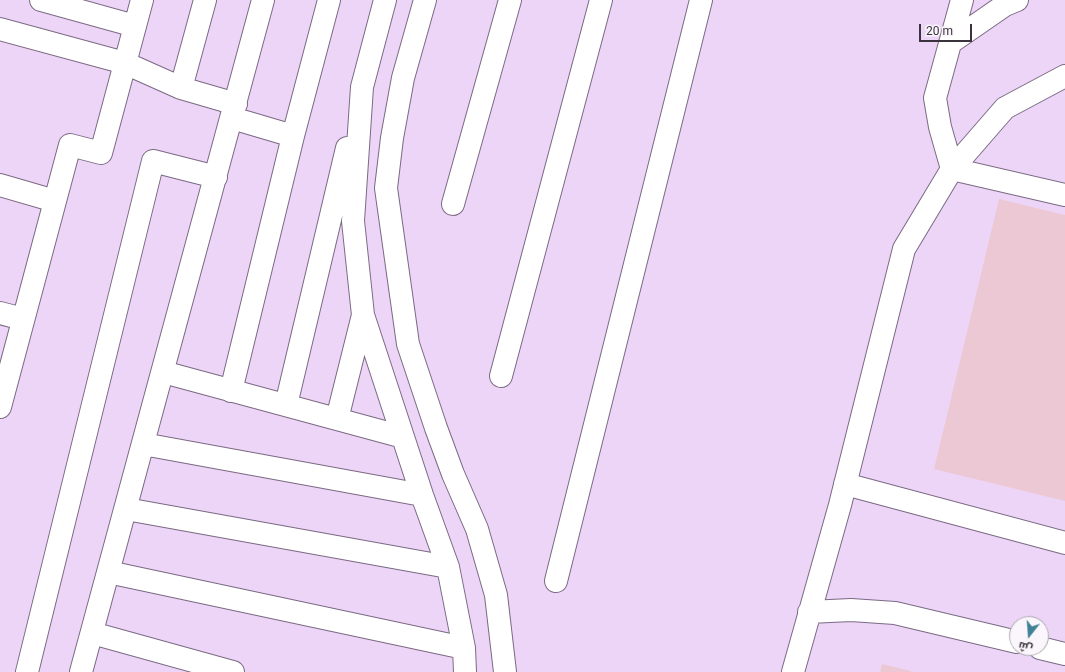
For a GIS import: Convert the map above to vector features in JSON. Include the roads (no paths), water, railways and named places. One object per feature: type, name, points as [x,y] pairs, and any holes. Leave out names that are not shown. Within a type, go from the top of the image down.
[{"type":"lane","points":[[41,0],[135,26]]},
{"type":"lane","points":[[0,407],[70,145],[101,153],[142,0]]},
{"type":"lane","points":[[181,88],[205,0]]},
{"type":"lane","points":[[81,672],[263,0]]},
{"type":"lane","points":[[231,390],[293,136],[329,0]]},
{"type":"lane","points":[[286,405],[362,87],[385,0]]},
{"type":"lane","points":[[425,0],[403,78],[392,138],[386,188],[408,344],[450,468],[477,529],[496,595],[505,672]]},
{"type":"lane","points":[[453,204],[510,0]]},
{"type":"lane","points":[[501,376],[601,0]]},
{"type":"lane","points":[[556,581],[701,0]]},
{"type":"lane","points":[[952,169],[940,127],[935,98],[962,0]]},
{"type":"lane","points":[[950,43],[1005,5],[1017,0]]},
{"type":"lane","points":[[0,29],[125,63],[293,136]]},
{"type":"lane","points":[[793,672],[845,484],[904,249],[952,169],[1005,108],[1065,76]]},
{"type":"lane","points":[[362,87],[353,221],[364,315],[422,495],[448,567],[464,648],[465,672]]},
{"type":"lane","points":[[27,672],[153,161],[216,177]]},
{"type":"lane","points":[[952,169],[1065,195]]},
{"type":"lane","points":[[0,185],[55,200]]},
{"type":"lane","points":[[0,313],[24,319]]},
{"type":"lane","points":[[337,419],[364,315]]},
{"type":"lane","points":[[163,372],[403,437]]},
{"type":"lane","points":[[143,444],[422,495]]},
{"type":"lane","points":[[845,484],[1065,543]]},
{"type":"lane","points":[[126,509],[448,567]]},
{"type":"lane","points":[[108,572],[464,648]]},
{"type":"lane","points":[[809,612],[851,610],[895,613],[1009,640]]},
{"type":"lane","points":[[92,633],[233,672]]},
{"type":"lane","points":[[1049,650],[1065,654]]}]
